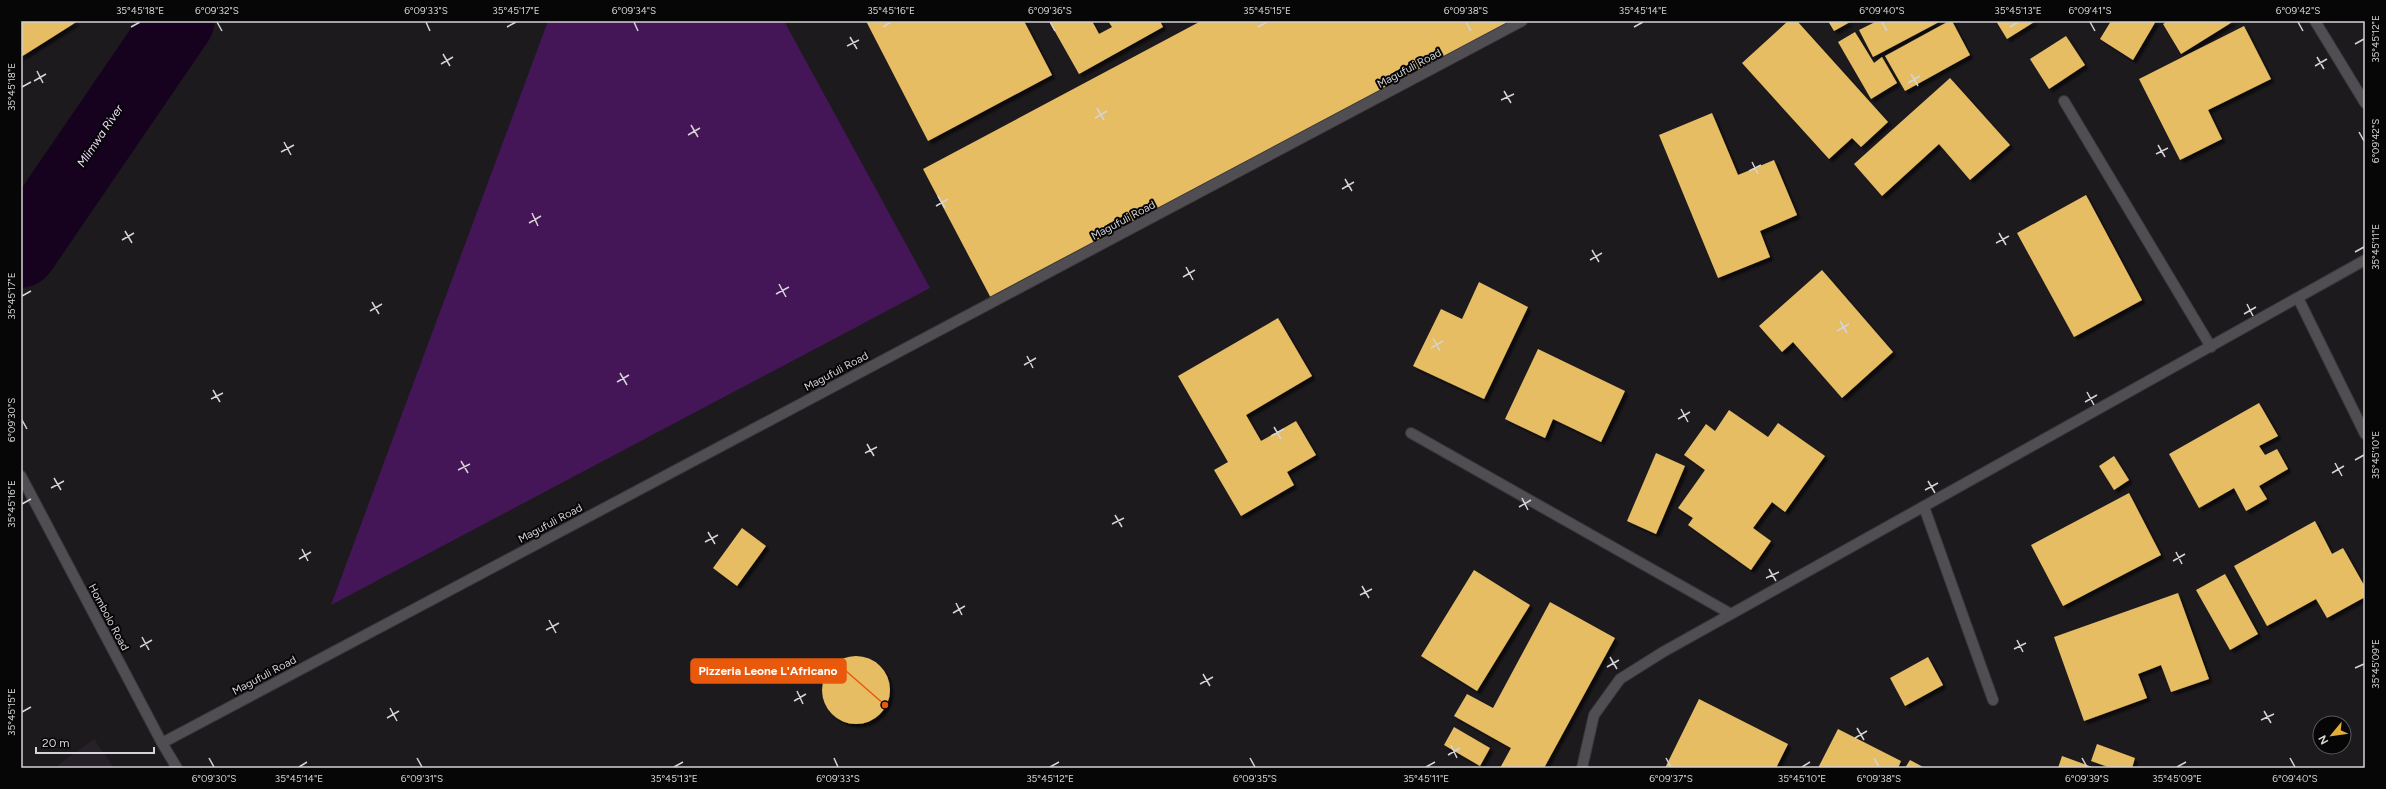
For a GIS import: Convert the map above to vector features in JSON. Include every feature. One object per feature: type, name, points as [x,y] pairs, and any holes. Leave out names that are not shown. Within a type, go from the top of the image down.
[{"type":"street","name":"Magufuli Road","points":[[162,743],[1522,21]]},
{"type":"street","points":[[2315,21],[2365,103]]},
{"type":"street","points":[[2064,101],[2211,347]]},
{"type":"street","points":[[1582,768],[1594,715],[1620,679],[1663,652],[2365,260]]},
{"type":"street","points":[[2298,298],[2365,434]]},
{"type":"street","points":[[1411,433],[1731,614]]},
{"type":"street","name":"Hombolo Road","points":[[21,476],[162,743],[177,768]]},
{"type":"street","points":[[1924,507],[1993,700]]},
{"type":"shaded area","points":[[548,21],[784,21],[930,288],[331,605]]},
{"type":"shaded area","points":[[94,739],[114,768],[54,768]]},
{"type":"building","points":[[21,21],[78,21],[21,57]]},
{"type":"building","points":[[866,21],[1024,21],[1052,75],[928,141]]},
{"type":"building","points":[[1049,21],[1092,21],[1099,34],[1112,27],[1108,21],[1160,21],[1163,27],[1079,74]]},
{"type":"building","points":[[1201,21],[1522,21],[993,302],[923,169]]},
{"type":"building","points":[[1788,21],[1797,21],[1888,122],[1861,147],[1852,138],[1829,159],[1742,63]]},
{"type":"building","points":[[1828,21],[1852,21],[1834,31]]},
{"type":"building","points":[[1877,21],[1941,21],[1873,57],[1859,30]]},
{"type":"building","points":[[1949,21],[1952,21],[1970,55],[1905,91],[1885,56]]},
{"type":"building","points":[[1996,21],[2036,21],[2007,39]]},
{"type":"building","points":[[2111,21],[2156,21],[2133,60],[2100,39]]},
{"type":"building","points":[[2167,21],[2234,21],[2181,54],[2163,24]]},
{"type":"building","points":[[2244,26],[2271,79],[2208,110],[2222,139],[2180,160],[2139,79]]},
{"type":"building","points":[[1855,32],[1874,63],[1882,57],[1897,83],[1871,99],[1838,42]]},
{"type":"building","points":[[2066,36],[2085,65],[2049,89],[2030,59]]},
{"type":"building","points":[[1950,78],[2010,145],[1970,180],[1939,144],[1882,196],[1854,164]]},
{"type":"building","points":[[1712,113],[1738,175],[1774,160],[1797,215],[1760,231],[1770,257],[1718,278],[1659,135]]},
{"type":"building","points":[[2086,195],[2142,300],[2074,337],[2017,233]]},
{"type":"building","points":[[1822,270],[1893,352],[1842,398],[1793,342],[1782,352],[1759,326]]},
{"type":"building","points":[[1479,282],[1528,307],[1484,399],[1413,366],[1441,309],[1462,319]]},
{"type":"building","points":[[1278,318],[1312,376],[1246,415],[1261,441],[1296,421],[1316,455],[1287,472],[1294,485],[1241,516],[1214,470],[1228,462],[1178,376]]},
{"type":"building","points":[[1538,349],[1625,391],[1601,442],[1553,419],[1545,438],[1505,419]]},
{"type":"building","points":[[2259,403],[2278,436],[2259,446],[2265,455],[2277,449],[2288,469],[2259,486],[2267,499],[2246,511],[2234,488],[2199,508],[2169,454]]},
{"type":"building","points":[[1729,410],[1768,437],[1778,423],[1825,456],[1785,512],[1772,502],[1753,528],[1771,541],[1751,570],[1688,525],[1693,518],[1678,508],[1705,470],[1684,455],[1706,424],[1715,431]]},
{"type":"building","points":[[1656,453],[1685,466],[1656,534],[1627,521]]},
{"type":"building","points":[[2114,456],[2129,480],[2114,490],[2099,466]]},
{"type":"building","points":[[2129,493],[2161,555],[2063,606],[2031,545]]},
{"type":"building","points":[[2315,521],[2332,554],[2343,548],[2365,587],[2365,597],[2327,618],[2316,599],[2267,626],[2234,566]]},
{"type":"building","points":[[742,528],[766,546],[737,586],[713,568]]},
{"type":"building","points":[[1474,570],[1530,605],[1477,691],[1421,656]]},
{"type":"building","points":[[2225,574],[2258,634],[2230,650],[2196,590]]},
{"type":"building","points":[[2178,593],[2209,679],[2171,692],[2161,665],[2138,674],[2147,698],[2084,721],[2054,637]]},
{"type":"building","points":[[1550,602],[1615,638],[1544,768],[1500,768],[1511,748],[1454,716],[1467,694],[1493,708]]},
{"type":"building","points":[[856,656],[869,659],[880,666],[887,677],[890,690],[887,703],[880,714],[869,721],[856,724],[843,721],[832,714],[825,703],[822,690],[825,677],[832,666],[843,659]]},
{"type":"building","points":[[1928,657],[1943,685],[1905,706],[1890,678]]},
{"type":"building","points":[[1699,699],[1788,744],[1776,768],[1665,768]]},
{"type":"building","points":[[1454,727],[1490,748],[1480,766],[1444,745]]},
{"type":"building","points":[[1838,729],[1901,761],[1898,768],[1818,768]]},
{"type":"building","points":[[2097,744],[2135,758],[2132,768],[2111,768],[2091,761]]},
{"type":"building","points":[[2062,756],[2095,768],[2058,768]]},
{"type":"building","points":[[1910,760],[1925,768],[1905,768]]},
{"type":"waterway","name":"Mlimwa River","points":[[21,252],[179,21]]},
{"type":"place","name":"Pizzeria Leone L'Africano","points":[[885,705]]}]
